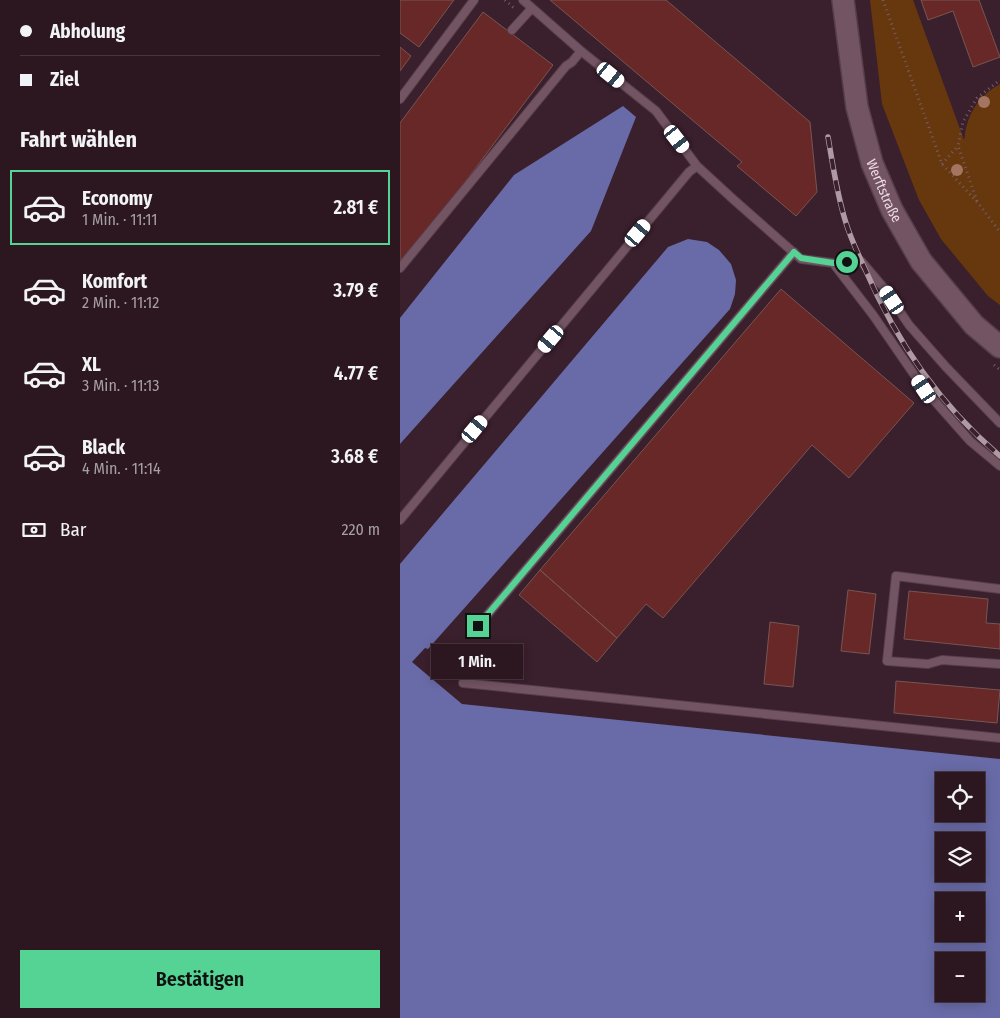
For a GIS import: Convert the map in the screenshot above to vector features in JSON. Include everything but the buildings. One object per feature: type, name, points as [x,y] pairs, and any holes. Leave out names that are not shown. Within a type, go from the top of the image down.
[{"type":"main road","name":"Werftstraße","points":[[843,0],[857,107],[872,163],[892,210],[922,261],[974,325],[1000,347]]},
{"type":"lane","points":[[400,99],[474,0]]},
{"type":"lane","points":[[523,0],[581,51],[656,111],[698,166],[801,258],[833,263],[861,261],[884,288],[909,325],[1000,423]]},
{"type":"lane","points":[[512,30],[532,8]]},
{"type":"lane","points":[[400,268],[566,66],[581,51]]},
{"type":"lane","points":[[400,520],[689,172],[698,166]]},
{"type":"lane","points":[[478,626],[794,252]]},
{"type":"lane","points":[[833,263],[874,315],[924,389],[970,441],[1000,466]]},
{"type":"lane","points":[[1000,589],[896,576],[887,661],[928,664],[942,660],[1000,664]]},
{"type":"lane","points":[[463,683],[1000,738]]},
{"type":"path","points":[[883,0],[942,164],[978,203],[1000,232]]},
{"type":"path","points":[[942,164],[958,146],[963,122],[977,98],[1000,80]]},
{"type":"path","points":[[958,146],[978,203]]},
{"type":"shaded area","points":[[870,0],[913,0],[964,140],[968,121],[974,108],[988,92],[1000,84],[1000,305],[988,296],[941,239],[919,200],[882,104]]},
{"type":"water","points":[[623,106],[636,117],[591,231],[400,444],[400,318],[514,175]]},
{"type":"water","points":[[688,239],[707,242],[719,250],[731,264],[736,280],[735,294],[730,309],[428,649],[425,648],[412,662],[462,704],[1000,759],[1000,1018],[400,1018],[400,564],[668,247]]},
{"type":"railway","points":[[828,137],[838,191],[848,229],[877,296],[906,346],[939,393],[978,436],[1000,456]]},
{"type":"route","points":[[478,626],[794,252],[801,258],[833,263],[847,262]]}]
